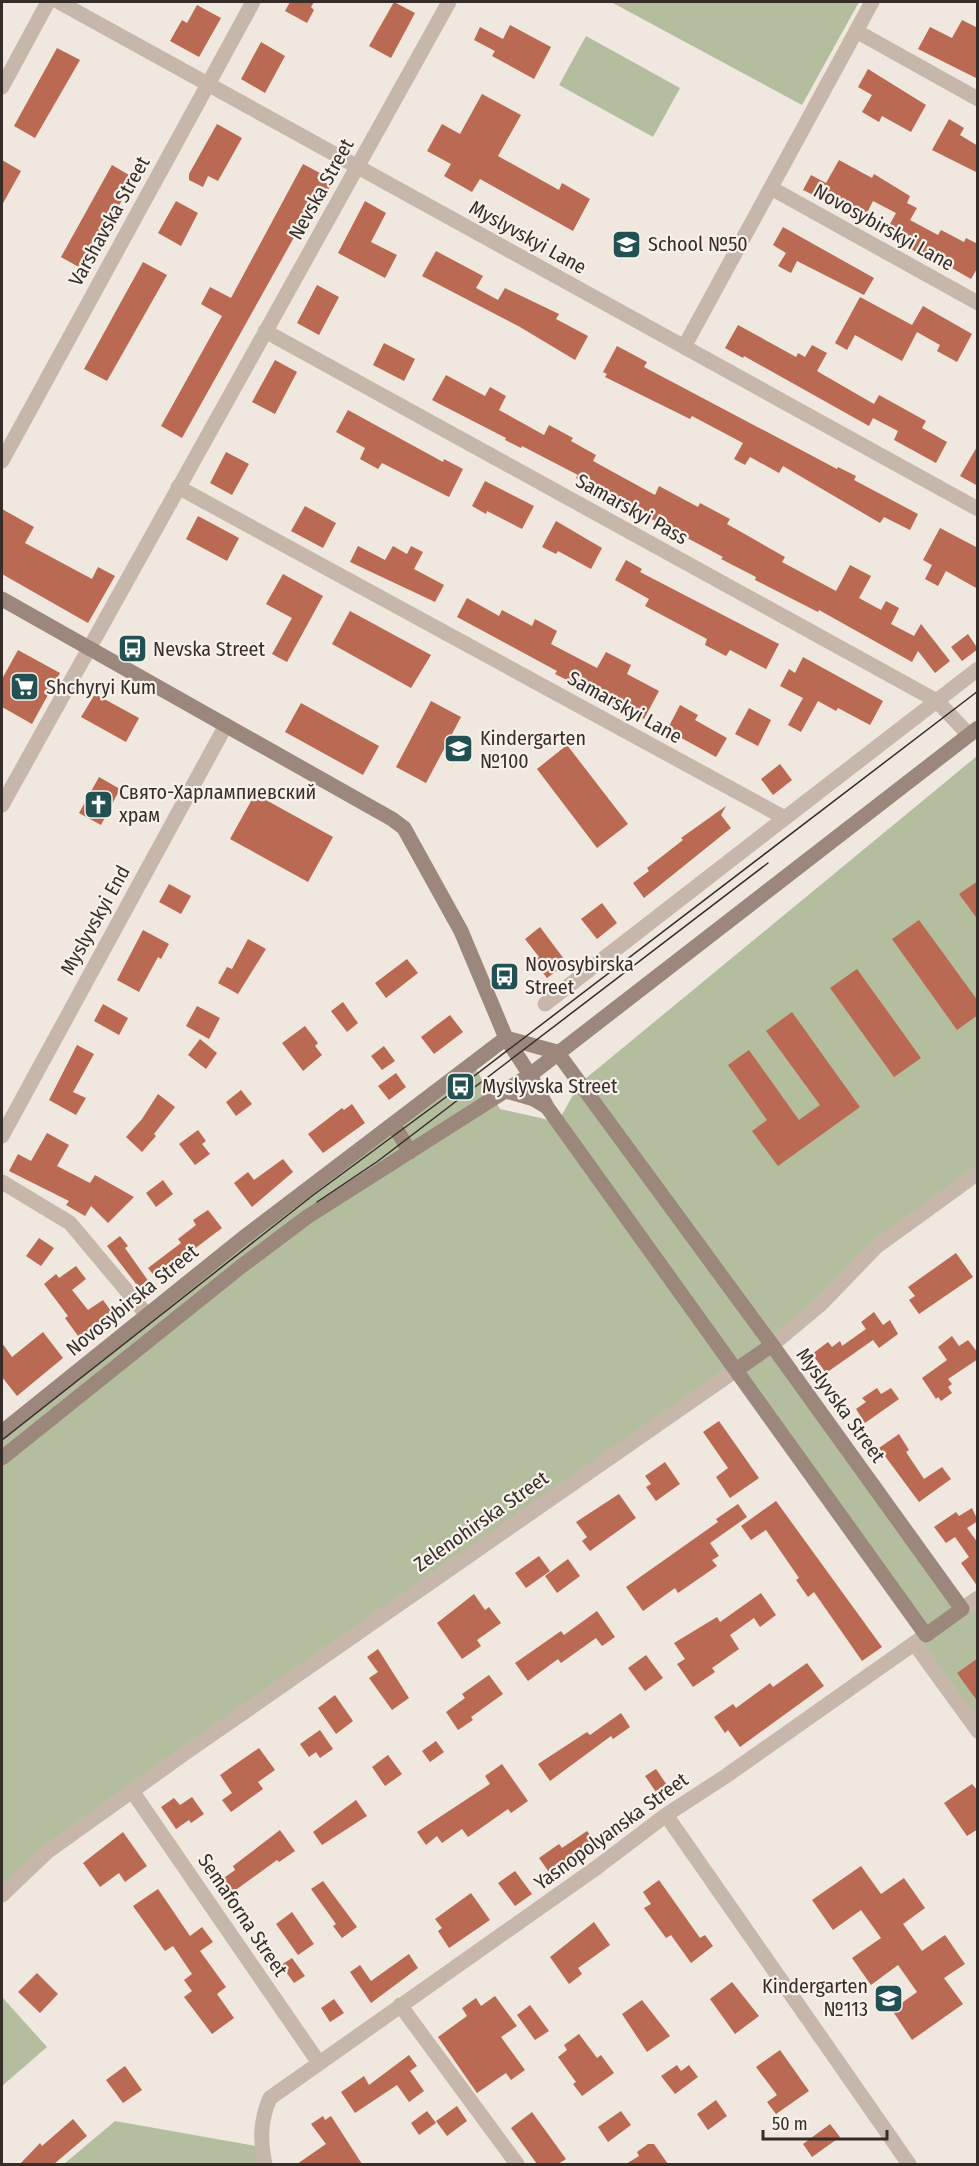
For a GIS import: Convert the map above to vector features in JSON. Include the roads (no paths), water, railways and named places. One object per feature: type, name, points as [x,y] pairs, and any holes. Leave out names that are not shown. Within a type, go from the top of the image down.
[{"type":"street","points":[[2,87],[48,2]]},
{"type":"street","name":"Myslyvskyi Lane","points":[[59,2],[978,509]]},
{"type":"street","name":"Varshavska Street","points":[[2,461],[253,2]]},
{"type":"street","name":"Nevska Street","points":[[2,805],[449,2]]},
{"type":"street","points":[[684,347],[872,2]]},
{"type":"street","points":[[856,31],[978,99]]},
{"type":"street","name":"Novosybirskyi Lane","points":[[771,188],[978,303]]},
{"type":"street","name":"Samarskyi Pass","points":[[266,331],[937,701],[973,731]]},
{"type":"street","name":"Samarskyi Lane","points":[[178,488],[785,818]]},
{"type":"street","points":[[2,599],[392,819],[404,828],[461,931],[506,1038],[546,1105],[736,1370],[920,1639],[978,1731]]},
{"type":"street","points":[[545,1004],[978,669]]},
{"type":"street","name":"Myslyvskyi End","points":[[2,1136],[226,725]]},
{"type":"street","points":[[2,1458],[252,1258],[307,1217],[530,1075],[973,731]]},
{"type":"street","points":[[506,1038],[557,1052]]},
{"type":"street","name":"Novosybirska Street","points":[[2,1432],[147,1315],[506,1038]]},
{"type":"street","name":"Myslyvska Street","points":[[557,1052],[962,1609]]},
{"type":"street","points":[[506,1091],[546,1105]]},
{"type":"street","points":[[393,1124],[410,1152]]},
{"type":"street","name":"Zelenohirska Street","points":[[2,1895],[47,1852],[132,1791],[772,1345],[821,1304],[876,1247],[978,1173]]},
{"type":"street","points":[[2,1182],[70,1223],[147,1315]]},
{"type":"street","name":"Yasnopolyanska Street","points":[[265,2164],[261,2135],[270,2098],[596,1868],[666,1815],[726,1776],[978,1598]]},
{"type":"street","name":"Semaforna Street","points":[[132,1791],[319,2063]]},
{"type":"street","points":[[666,1815],[909,2164]]},
{"type":"street","points":[[400,2005],[516,2164]]},
{"type":"tram line","points":[[2,1440],[312,1196],[461,1086],[978,691]]},
{"type":"tram line","points":[[317,1202],[378,1161],[768,863]]},
{"type":"place","name":"School №50","points":[[627,244]]},
{"type":"place","name":"Nevska Street","points":[[132,649]]},
{"type":"place","name":"Shchyryi Kum","points":[[25,687]]},
{"type":"place","name":"Kindergarten №100","points":[[459,749]]},
{"type":"place","name":"Свято-Харлампиевский храм","points":[[98,804]]},
{"type":"place","name":"Novosybirska Street","points":[[504,976]]},
{"type":"place","name":"Myslyvska Street","points":[[461,1086]]},
{"type":"place","name":"Kindergarten №113","points":[[889,1998]]}]
